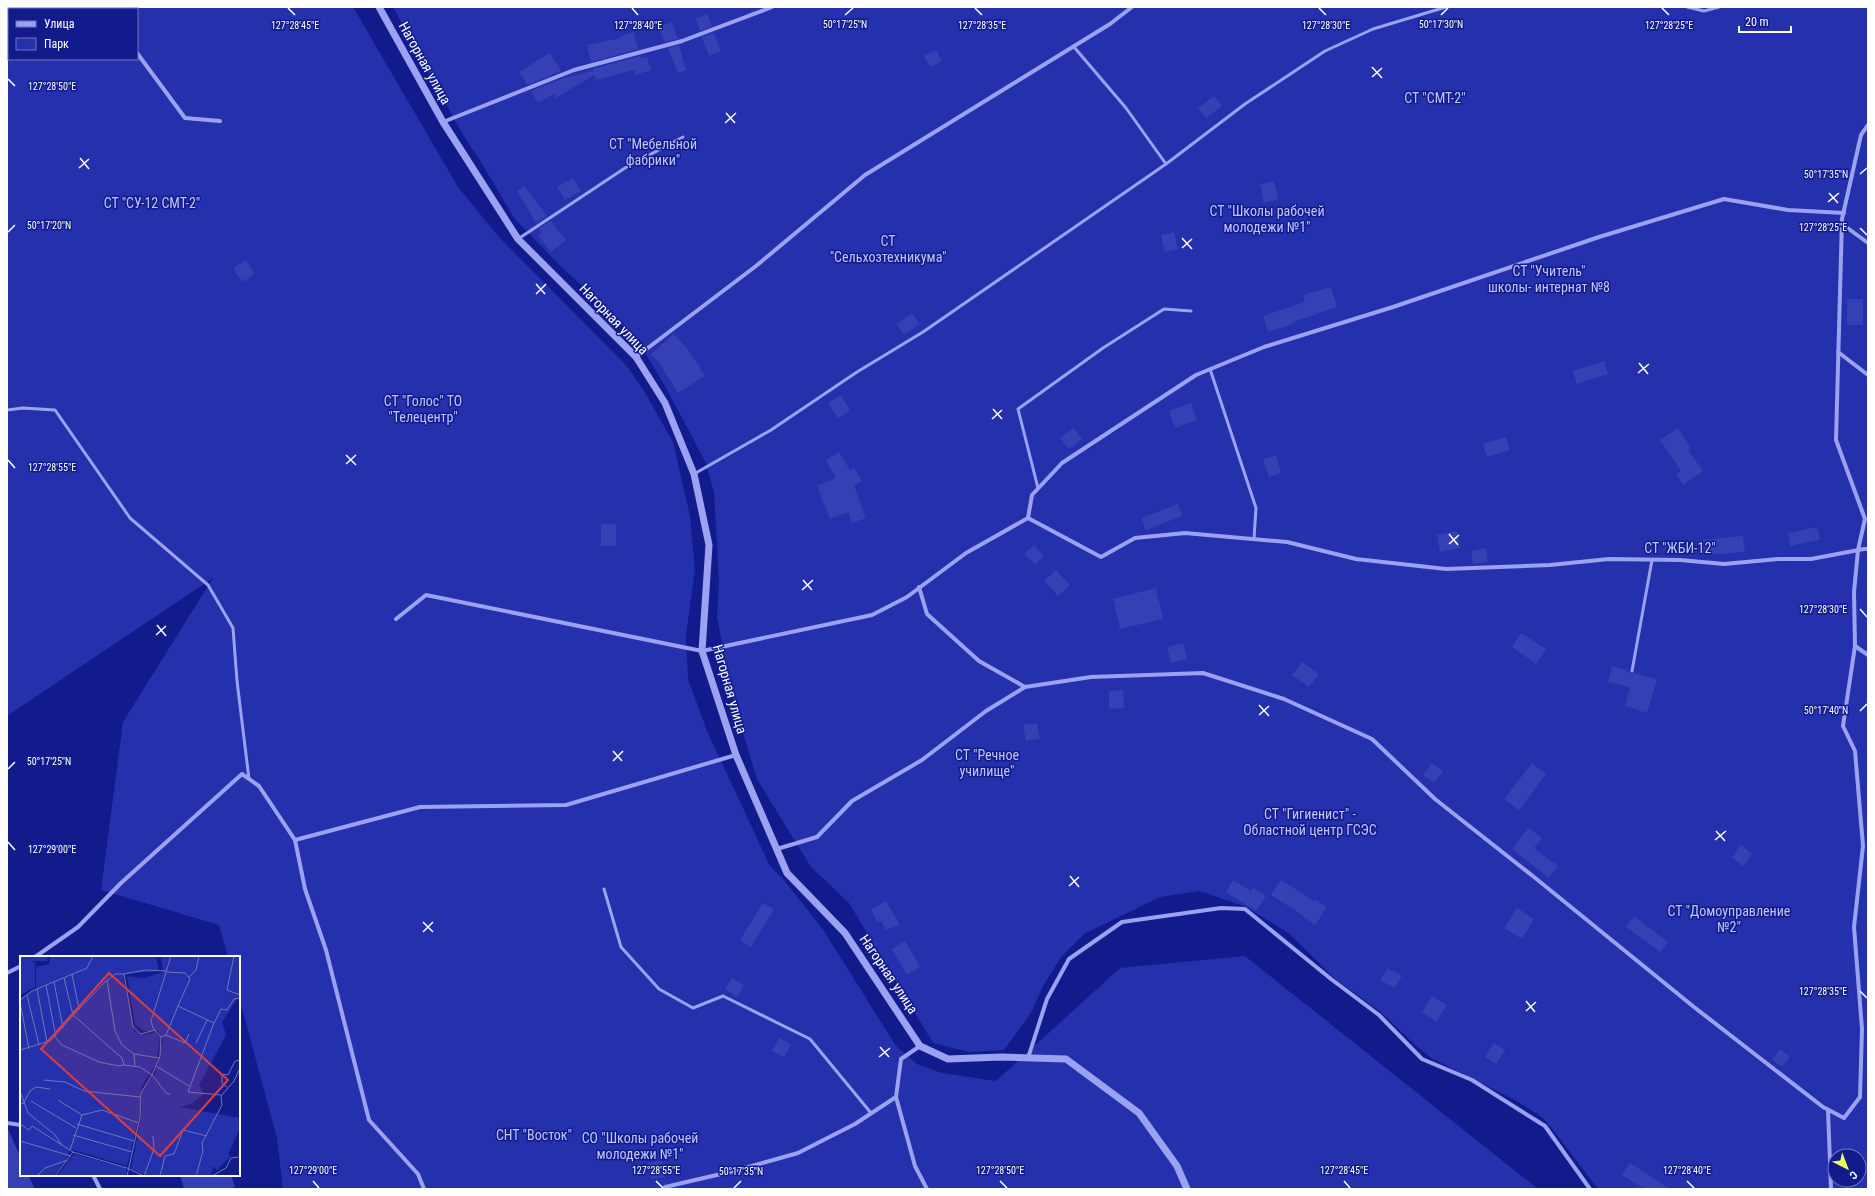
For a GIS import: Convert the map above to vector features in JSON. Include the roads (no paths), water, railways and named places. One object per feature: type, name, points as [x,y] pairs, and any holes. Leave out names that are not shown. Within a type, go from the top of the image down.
[{"type":"street","name":"Нагорная улица","points":[[379,7],[444,122],[518,240],[636,356],[665,403],[694,474],[709,545],[702,651],[736,755],[787,873],[845,932],[920,1046]]},
{"type":"street","points":[[444,122],[574,70],[682,41],[772,7]]},
{"type":"street","points":[[636,356],[756,266],[865,175],[1074,47],[1110,24],[1132,7]]},
{"type":"street","points":[[138,54],[185,118],[220,121]]},
{"type":"street","points":[[777,849],[817,837],[852,801],[922,760],[986,711],[1025,687],[1091,677],[1204,673],[1284,699],[1372,739],[1435,799],[1694,1007],[1828,1110],[1844,1118],[1860,1097],[1862,1029],[1854,927],[1863,846],[1855,751],[1843,726],[1855,646],[1854,592],[1858,550],[1865,519],[1836,440],[1838,352],[1842,224],[1860,135],[1868,125]]},
{"type":"street","points":[[1028,518],[1032,495],[1062,463],[1196,375],[1264,347],[1393,307],[1599,237],[1724,199],[1788,210],[1844,213]]},
{"type":"street","points":[[1842,224],[1868,243]]},
{"type":"street","points":[[1838,352],[1868,375]]},
{"type":"street","points":[[1028,518],[1100,557],[1135,538],[1185,533],[1287,542],[1356,559],[1446,569],[1550,565],[1609,559],[1680,560],[1724,564],[1778,559],[1811,559],[1868,549]]},
{"type":"street","points":[[396,619],[426,595],[702,651],[872,615],[907,597],[966,553],[1028,518]]},
{"type":"street","points":[[919,587],[927,614],[979,661],[1025,687]]},
{"type":"street","points":[[1855,646],[1868,655]]},
{"type":"street","points":[[295,840],[420,806],[566,805],[736,755]]},
{"type":"street","points":[[36,956],[78,927],[121,883],[242,774],[259,786],[295,840],[305,889],[326,950],[368,1120],[418,1174],[424,1189]]},
{"type":"street","points":[[1028,1058],[1047,999],[1069,959],[1122,922],[1221,908],[1245,909],[1331,979],[1379,1014],[1422,1059],[1472,1080],[1545,1126],[1590,1189]]},
{"type":"street","points":[[7,973],[20,966]]},
{"type":"street","points":[[927,1189],[915,1166],[896,1098],[901,1059],[920,1046],[948,1059],[1066,1059],[1139,1113],[1177,1166],[1186,1189]]},
{"type":"street","points":[[665,1189],[665,1187],[734,1171],[798,1153],[854,1124],[896,1098]]},
{"type":"street","points":[[1828,1110],[1831,1189]]},
{"type":"street","points":[[7,1123],[20,1125]]},
{"type":"street","points":[[94,1176],[100,1189]]},
{"type":"lane","points":[[694,474],[771,430],[857,372],[923,332],[1166,164],[1245,104],[1325,51],[1373,29],[1446,7]]},
{"type":"lane","points":[[1687,7],[1704,10],[1718,7]]},
{"type":"lane","points":[[1074,47],[1126,108],[1166,164]]},
{"type":"lane","points":[[518,240],[568,204],[625,168],[683,137]]},
{"type":"lane","points":[[1038,488],[1018,409],[1103,348],[1164,309],[1191,311]]},
{"type":"lane","points":[[1210,369],[1256,508],[1254,539]]},
{"type":"lane","points":[[7,410],[23,408],[55,410],[130,518],[208,585],[232,628],[236,681],[249,779]]},
{"type":"lane","points":[[1632,671],[1652,560]]},
{"type":"lane","points":[[604,889],[621,946],[659,989],[693,1008],[723,996],[810,1039],[871,1113]]},
{"type":"park label","name":"СТ \"СМТ-2\"","points":[[1435,98]]},
{"type":"park label","name":"СТ \"Мебельной фабрики\"","points":[[653,152]]},
{"type":"park label","name":"СТ \"СУ-12 СМТ-2\"","points":[[152,203]]},
{"type":"park label","name":"СТ \"Школы рабочей молодежи №1\"","points":[[1267,220]]},
{"type":"park label","name":"СТ \"Сельхозтехникума\"","points":[[888,250]]},
{"type":"park label","name":"СТ \"Учитель\" школы- интернат №8","points":[[1549,280]]},
{"type":"park label","name":"СТ \"Голос\" ТО \"Телецентр\"","points":[[423,410]]},
{"type":"park label","name":"СТ \"ЖБИ-12\"","points":[[1680,548]]},
{"type":"park label","name":"СТ \"Речное училище\"","points":[[987,764]]},
{"type":"park label","name":"СТ \"Гигиенист\" - Областной центр ГСЭС","points":[[1310,822]]},
{"type":"park label","name":"СТ \"Домоуправление №2\"","points":[[1729,920]]},
{"type":"park label","name":"СНТ \"Восток\"","points":[[534,1135]]},
{"type":"park label","name":"СО \"Школы рабочей молодежи №1\"","points":[[640,1146]]}]
